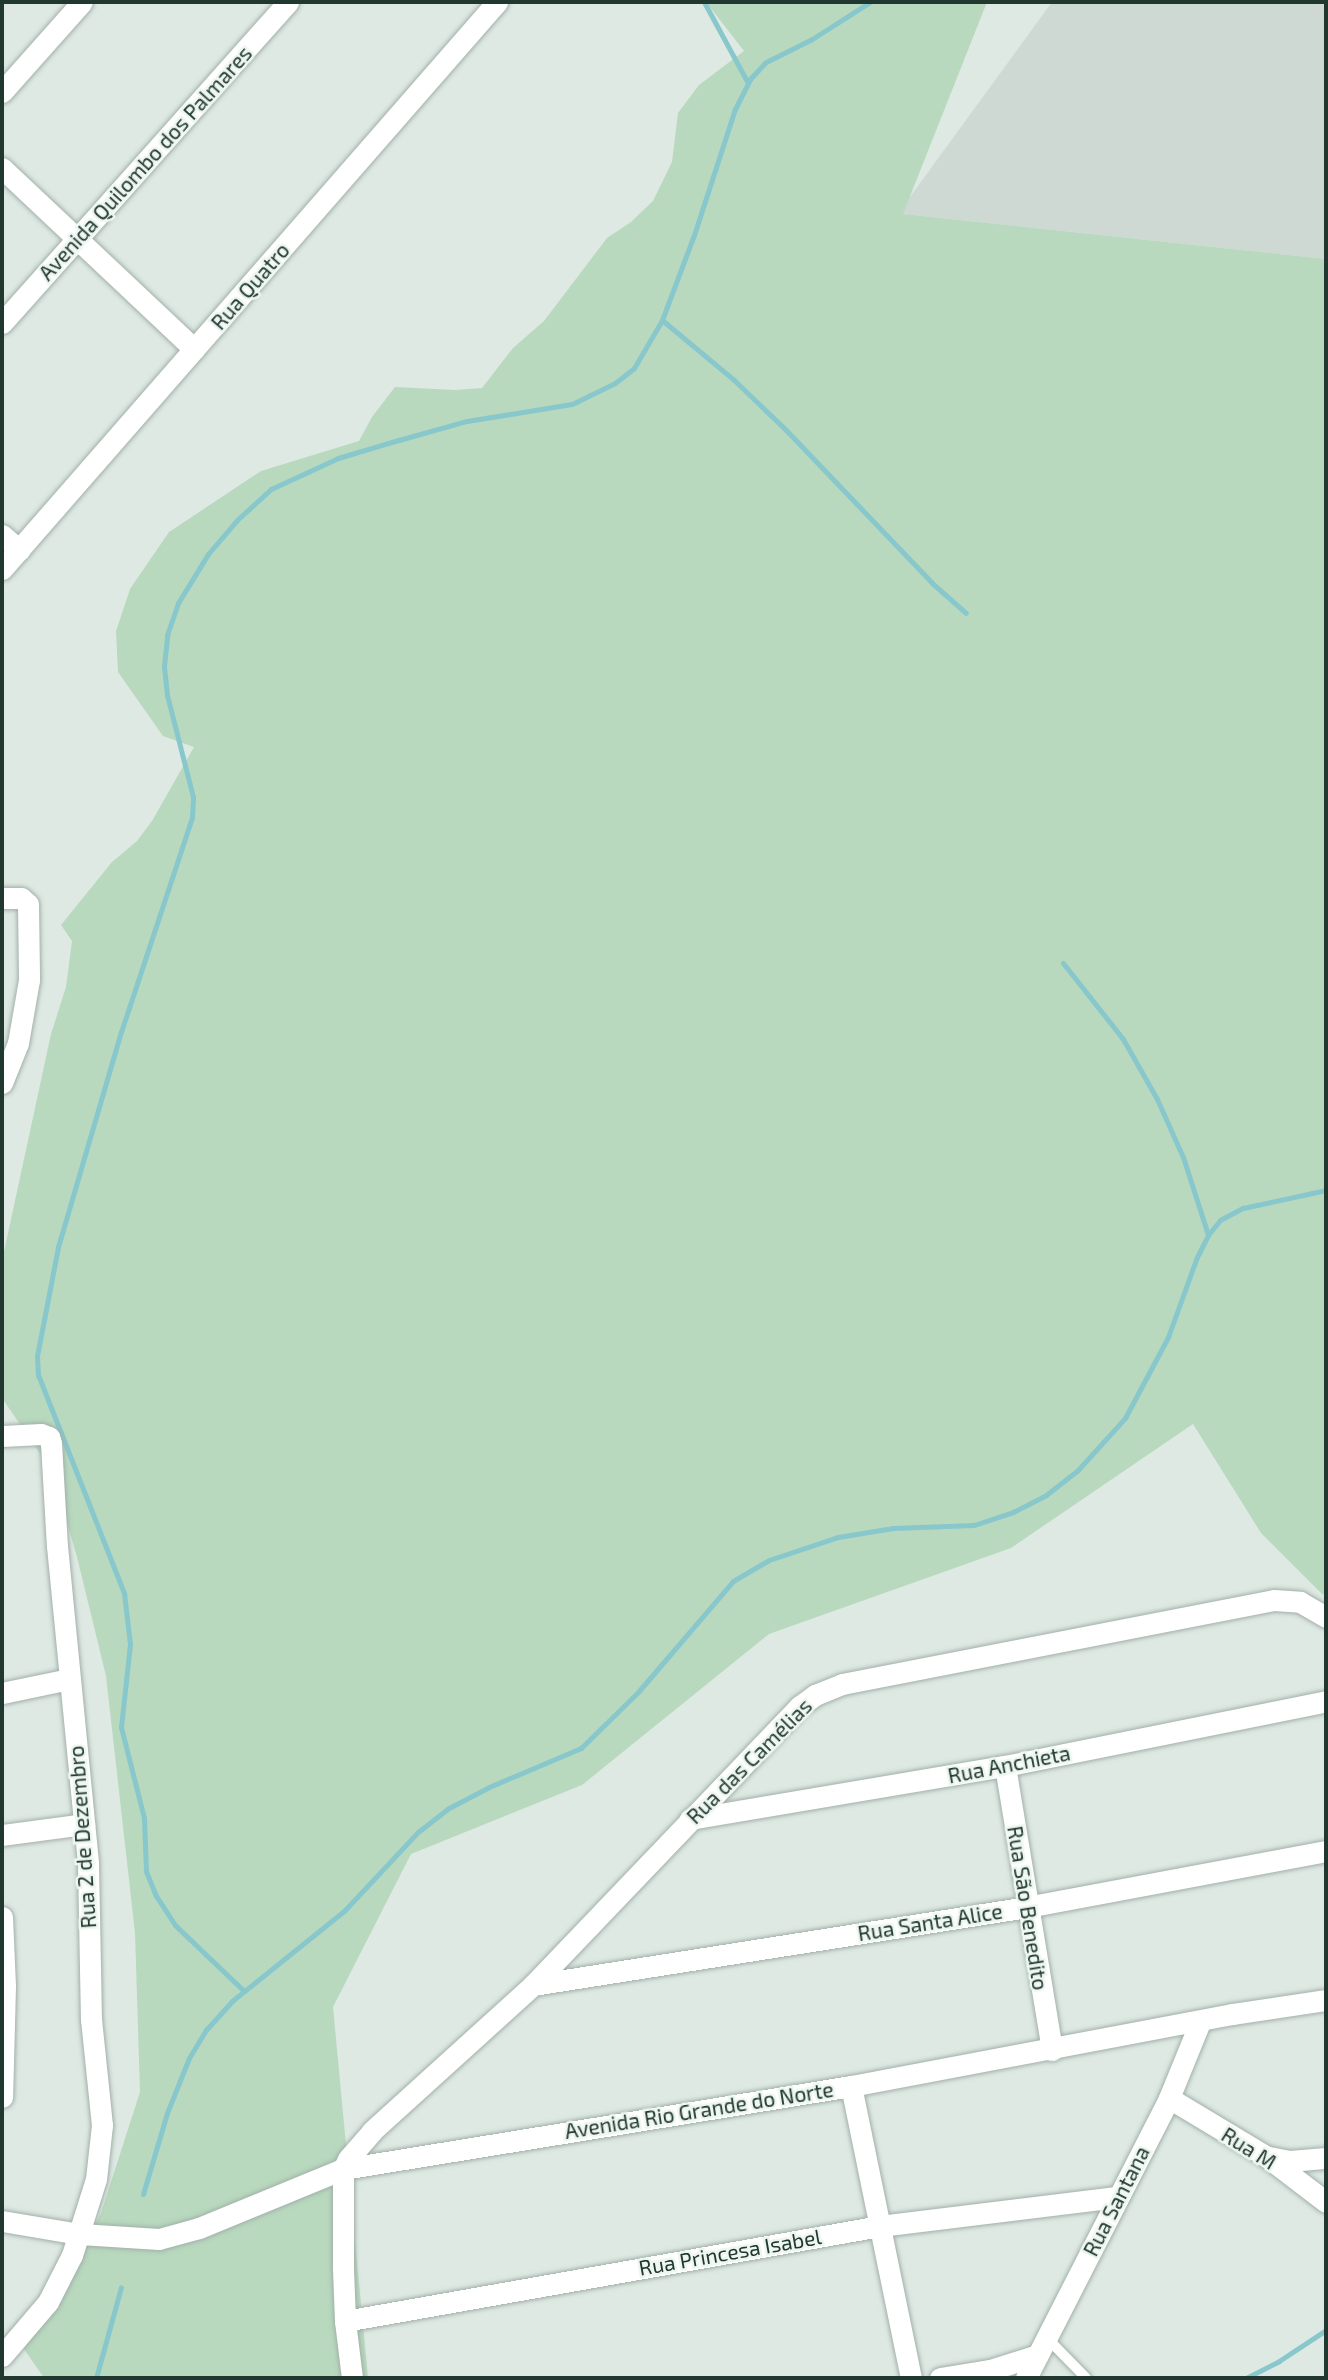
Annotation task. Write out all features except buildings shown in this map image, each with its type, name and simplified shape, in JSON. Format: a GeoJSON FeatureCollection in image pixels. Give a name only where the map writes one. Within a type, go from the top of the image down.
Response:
{"type":"FeatureCollection","features":[{"type":"Feature","properties":{"kind":"street"},"geometry":{"type":"LineString","coordinates":[[2,92],[82,2]]}},
{"type":"Feature","properties":{"kind":"street","name":"Avenida Quilombo dos Palmares"},"geometry":{"type":"LineString","coordinates":[[2,323],[288,2]]}},
{"type":"Feature","properties":{"kind":"street","name":"Rua Quatro"},"geometry":{"type":"LineString","coordinates":[[2,569],[497,2]]}},
{"type":"Feature","properties":{"kind":"street"},"geometry":{"type":"LineString","coordinates":[[2,168],[194,349]]}},
{"type":"Feature","properties":{"kind":"street"},"geometry":{"type":"LineString","coordinates":[[2,535],[19,550]]}},
{"type":"Feature","properties":{"kind":"street"},"geometry":{"type":"LineString","coordinates":[[2,898],[21,898],[28,904],[27,1001],[8,1050],[2,1083]]}},
{"type":"Feature","properties":{"kind":"street","name":"Rua 2 de Dezembro"},"geometry":{"type":"LineString","coordinates":[[2,1436],[41,1434],[49,1437],[69,1679],[85,1824],[91,2019],[102,2125],[96,2179],[80,2234],[48,2302],[2,2356]]}},
{"type":"Feature","properties":{"kind":"street","name":"Rua das Camélias"},"geometry":{"type":"LineString","coordinates":[[343,2169],[364,2139],[533,1985],[800,1706],[822,1692],[842,1684],[1274,1600],[1300,1602],[1326,1617]]}},
{"type":"Feature","properties":{"kind":"street"},"geometry":{"type":"LineString","coordinates":[[2,1693],[69,1679]]}},
{"type":"Feature","properties":{"kind":"street","name":"Rua Anchieta"},"geometry":{"type":"LineString","coordinates":[[690,1819],[1005,1766],[1326,1701]]}},
{"type":"Feature","properties":{"kind":"street","name":"Rua São Benedito"},"geometry":{"type":"LineString","coordinates":[[1005,1766],[1052,2050]]}},
{"type":"Feature","properties":{"kind":"street"},"geometry":{"type":"LineString","coordinates":[[2,1835],[85,1824]]}},
{"type":"Feature","properties":{"kind":"street","name":"Rua Santa Alice"},"geometry":{"type":"LineString","coordinates":[[533,1985],[1027,1907],[1326,1850]]}},
{"type":"Feature","properties":{"kind":"street"},"geometry":{"type":"LineString","coordinates":[[2,1917],[2,2096]]}},
{"type":"Feature","properties":{"kind":"street","name":"Avenida Rio Grande do Norte"},"geometry":{"type":"LineString","coordinates":[[2,2221],[80,2234],[159,2239],[198,2228],[343,2169],[851,2085],[1052,2050],[1232,2014],[1326,2000]]}},
{"type":"Feature","properties":{"kind":"street","name":"Rua Santana"},"geometry":{"type":"LineString","coordinates":[[1026,2378],[1116,2197],[1169,2098],[1200,2022]]}},
{"type":"Feature","properties":{"kind":"street"},"geometry":{"type":"LineString","coordinates":[[851,2085],[911,2378]]}},
{"type":"Feature","properties":{"kind":"street","name":"Rua M"},"geometry":{"type":"LineString","coordinates":[[1169,2098],[1266,2157],[1326,2202]]}},
{"type":"Feature","properties":{"kind":"street"},"geometry":{"type":"LineString","coordinates":[[1266,2157],[1290,2161],[1326,2158]]}},
{"type":"Feature","properties":{"kind":"street"},"geometry":{"type":"LineString","coordinates":[[343,2169],[345,2321],[352,2378]]}},
{"type":"Feature","properties":{"kind":"street","name":"Rua Princesa Isabel"},"geometry":{"type":"LineString","coordinates":[[345,2321],[880,2226],[1116,2197]]}},
{"type":"Feature","properties":{"kind":"street"},"geometry":{"type":"LineString","coordinates":[[940,2378],[990,2370],[1042,2346]]}},
{"type":"Feature","properties":{"kind":"lane"},"geometry":{"type":"LineString","coordinates":[[1042,2346],[1086,2378]]}},
{"type":"Feature","properties":{"kind":"shaded area"},"geometry":{"type":"Polygon","coordinates":[[[1052,2],[1326,2],[1326,259],[902,214],[907,201],[1052,2]]]}},
{"type":"Feature","properties":{"kind":"green space"},"geometry":{"type":"Polygon","coordinates":[[[706,2],[987,2],[903,214],[1326,259],[1326,1591],[1323,1595],[1261,1533],[1193,1424],[1011,1548],[769,1634],[582,1785],[411,1854],[333,2007],[368,2378],[44,2378],[24,2349],[65,2284],[101,2213],[140,2092],[135,1933],[106,1676],[77,1557],[52,1471],[2,1398],[2,1261],[51,1034],[66,987],[72,941],[61,925],[112,862],[137,841],[152,821],[194,747],[163,736],[118,672],[116,631],[130,589],[169,532],[261,471],[359,441],[372,417],[395,387],[455,390],[482,388],[513,348],[544,321],[607,238],[631,222],[653,201],[672,162],[678,113],[699,85],[744,51],[706,2]]]}},
{"type":"Feature","properties":{"kind":"waterway"},"geometry":{"type":"LineString","coordinates":[[704,2],[748,83]]}},
{"type":"Feature","properties":{"kind":"waterway"},"geometry":{"type":"LineString","coordinates":[[244,1991],[175,1925],[156,1896],[146,1871],[144,1818],[121,1727],[130,1644],[124,1593],[38,1375],[37,1356],[58,1247],[121,1032],[192,817],[193,797],[167,695],[164,666],[167,635],[178,603],[208,554],[237,520],[271,489],[338,458],[388,443],[467,421],[572,404],[615,383],[634,368],[662,320],[694,235],[735,109],[750,79],[766,62],[812,39],[870,2]]}},
{"type":"Feature","properties":{"kind":"waterway"},"geometry":{"type":"LineString","coordinates":[[662,320],[734,380],[786,430],[932,583],[966,613]]}},
{"type":"Feature","properties":{"kind":"waterway"},"geometry":{"type":"LineString","coordinates":[[1063,963],[1123,1039],[1157,1099],[1183,1157],[1208,1235]]}},
{"type":"Feature","properties":{"kind":"waterway"},"geometry":{"type":"LineString","coordinates":[[143,2194],[167,2113],[189,2058],[206,2030],[232,2001],[344,1911],[418,1832],[447,1809],[489,1787],[581,1748],[638,1692],[733,1581],[769,1560],[838,1537],[893,1528],[974,1525],[1013,1512],[1046,1495],[1077,1471],[1125,1418],[1168,1337],[1197,1257],[1208,1235],[1220,1220],[1243,1208],[1326,1190]]}},
{"type":"Feature","properties":{"kind":"waterway"},"geometry":{"type":"LineString","coordinates":[[96,2378],[121,2287]]}},
{"type":"Feature","properties":{"kind":"waterway"},"geometry":{"type":"LineString","coordinates":[[1246,2378],[1279,2361],[1326,2330]]}}]}
